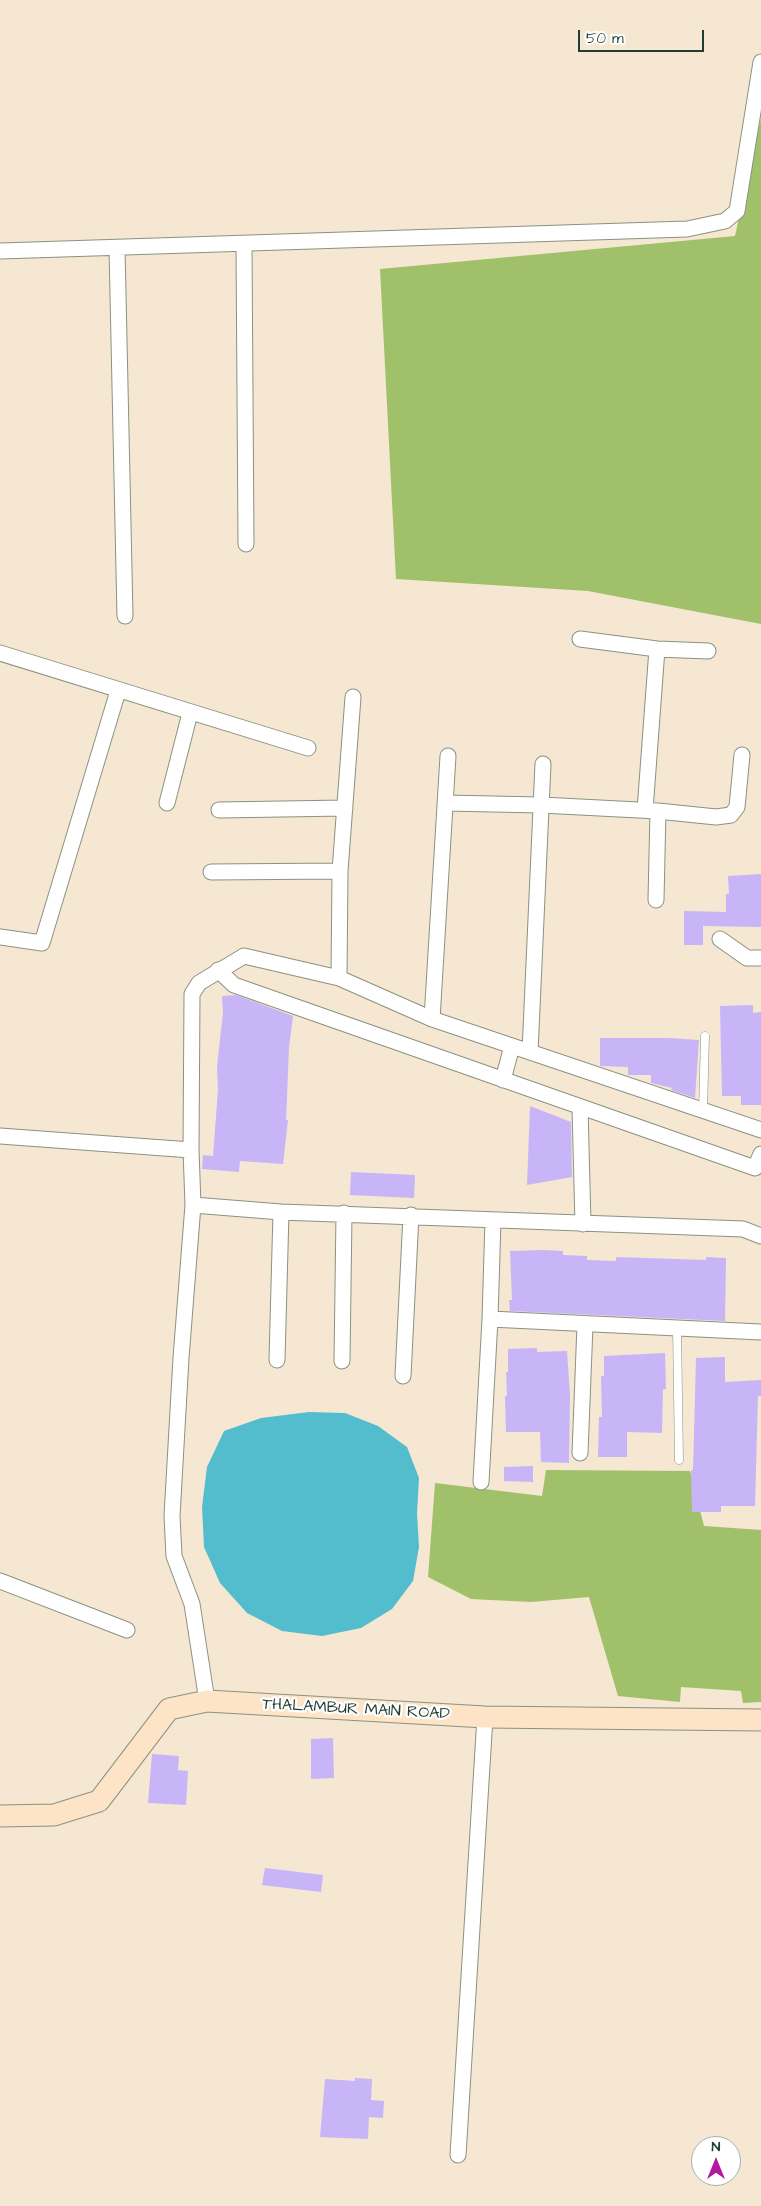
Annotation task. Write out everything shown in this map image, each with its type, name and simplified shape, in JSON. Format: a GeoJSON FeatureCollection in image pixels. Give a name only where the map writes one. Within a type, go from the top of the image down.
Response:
{"type":"FeatureCollection","features":[{"type":"Feature","properties":{"kind":"street"},"geometry":{"type":"LineString","coordinates":[[0,251],[244,245],[687,229],[725,221],[738,211],[761,62]]}},
{"type":"Feature","properties":{"kind":"street"},"geometry":{"type":"LineString","coordinates":[[244,245],[246,544]]}},
{"type":"Feature","properties":{"kind":"street"},"geometry":{"type":"LineString","coordinates":[[117,248],[125,616]]}},
{"type":"Feature","properties":{"kind":"street"},"geometry":{"type":"LineString","coordinates":[[580,639],[657,649],[708,651]]}},
{"type":"Feature","properties":{"kind":"street"},"geometry":{"type":"LineString","coordinates":[[656,900],[652,811],[657,649]]}},
{"type":"Feature","properties":{"kind":"street"},"geometry":{"type":"LineString","coordinates":[[0,653],[118,691],[308,748]]}},
{"type":"Feature","properties":{"kind":"street"},"geometry":{"type":"LineString","coordinates":[[0,937],[42,943],[118,691]]}},
{"type":"Feature","properties":{"kind":"street"},"geometry":{"type":"LineString","coordinates":[[339,978],[340,871],[353,697]]}},
{"type":"Feature","properties":{"kind":"street"},"geometry":{"type":"LineString","coordinates":[[167,803],[190,713]]}},
{"type":"Feature","properties":{"kind":"street"},"geometry":{"type":"LineString","coordinates":[[445,804],[541,805],[652,811],[716,817],[731,815],[737,807],[742,755]]}},
{"type":"Feature","properties":{"kind":"street"},"geometry":{"type":"LineString","coordinates":[[432,1020],[448,756]]}},
{"type":"Feature","properties":{"kind":"street"},"geometry":{"type":"LineString","coordinates":[[530,1052],[543,764]]}},
{"type":"Feature","properties":{"kind":"street"},"geometry":{"type":"LineString","coordinates":[[219,810],[345,808]]}},
{"type":"Feature","properties":{"kind":"street"},"geometry":{"type":"LineString","coordinates":[[211,872],[340,871]]}},
{"type":"Feature","properties":{"kind":"street"},"geometry":{"type":"LineString","coordinates":[[720,939],[747,958],[761,958]]}},
{"type":"Feature","properties":{"kind":"street"},"geometry":{"type":"LineString","coordinates":[[207,1701],[192,1604],[174,1556],[172,1516],[180,1358],[193,1204],[191,1150],[192,994],[199,983],[244,956],[339,978],[432,1020],[761,1130]]}},
{"type":"Feature","properties":{"kind":"street"},"geometry":{"type":"LineString","coordinates":[[218,970],[234,986],[755,1168],[761,1154]]}},
{"type":"Feature","properties":{"kind":"street"},"geometry":{"type":"LineString","coordinates":[[502,1080],[512,1046]]}},
{"type":"Feature","properties":{"kind":"street"},"geometry":{"type":"LineString","coordinates":[[580,1107],[583,1224]]}},
{"type":"Feature","properties":{"kind":"street"},"geometry":{"type":"LineString","coordinates":[[0,1136],[191,1150]]}},
{"type":"Feature","properties":{"kind":"street"},"geometry":{"type":"LineString","coordinates":[[193,1204],[281,1212],[411,1215],[583,1224],[743,1229],[761,1236]]}},
{"type":"Feature","properties":{"kind":"street"},"geometry":{"type":"LineString","coordinates":[[277,1360],[281,1212]]}},
{"type":"Feature","properties":{"kind":"street"},"geometry":{"type":"LineString","coordinates":[[342,1361],[344,1214]]}},
{"type":"Feature","properties":{"kind":"street"},"geometry":{"type":"LineString","coordinates":[[403,1376],[411,1215]]}},
{"type":"Feature","properties":{"kind":"street"},"geometry":{"type":"LineString","coordinates":[[482,1482],[493,1220]]}},
{"type":"Feature","properties":{"kind":"street"},"geometry":{"type":"LineString","coordinates":[[490,1319],[761,1332]]}},
{"type":"Feature","properties":{"kind":"street"},"geometry":{"type":"LineString","coordinates":[[580,1453],[585,1324]]}},
{"type":"Feature","properties":{"kind":"street"},"geometry":{"type":"LineString","coordinates":[[0,1581],[127,1630]]}},
{"type":"Feature","properties":{"kind":"street","name":"THALAMBUR MAIN ROAD"},"geometry":{"type":"LineString","coordinates":[[0,1816],[54,1815],[99,1801],[169,1709],[207,1701],[485,1717],[761,1720]]}},
{"type":"Feature","properties":{"kind":"street"},"geometry":{"type":"LineString","coordinates":[[458,2155],[485,1717]]}},
{"type":"Feature","properties":{"kind":"lane"},"geometry":{"type":"LineString","coordinates":[[703,1111],[705,1036]]}},
{"type":"Feature","properties":{"kind":"lane"},"geometry":{"type":"LineString","coordinates":[[677,1328],[679,1460]]}},
{"type":"Feature","properties":{"kind":"green space"},"geometry":{"type":"Polygon","coordinates":[[[761,118],[761,624],[588,591],[396,579],[380,269],[735,236],[761,118]]]}},
{"type":"Feature","properties":{"kind":"green space"},"geometry":{"type":"Polygon","coordinates":[[[546,1470],[690,1471],[704,1526],[761,1530],[761,1702],[743,1703],[741,1691],[681,1687],[680,1702],[618,1696],[589,1597],[531,1602],[471,1599],[428,1577],[435,1483],[542,1496],[546,1470]]]}},
{"type":"Feature","properties":{"kind":"water"},"geometry":{"type":"Polygon","coordinates":[[[309,1412],[345,1413],[378,1426],[407,1447],[419,1478],[417,1513],[419,1547],[413,1581],[392,1609],[361,1628],[322,1636],[282,1631],[247,1613],[220,1583],[204,1547],[202,1507],[207,1467],[224,1431],[261,1418],[309,1412]]]}},
{"type":"Feature","properties":{"kind":"building"},"geometry":{"type":"Polygon","coordinates":[[[761,874],[761,927],[703,926],[703,945],[684,945],[684,911],[726,912],[726,894],[729,894],[728,876],[761,874]]]}},
{"type":"Feature","properties":{"kind":"building"},"geometry":{"type":"Polygon","coordinates":[[[236,995],[293,1016],[289,1047],[286,1120],[288,1120],[283,1164],[240,1161],[239,1172],[202,1169],[203,1155],[213,1156],[218,1090],[217,1067],[223,1012],[222,996],[236,995]]]}},
{"type":"Feature","properties":{"kind":"building"},"geometry":{"type":"Polygon","coordinates":[[[753,1005],[753,1013],[761,1012],[761,1105],[741,1105],[741,1096],[722,1096],[720,1006],[753,1005]]]}},
{"type":"Feature","properties":{"kind":"building"},"geometry":{"type":"Polygon","coordinates":[[[600,1038],[699,1040],[695,1098],[671,1090],[672,1088],[651,1083],[651,1075],[628,1075],[628,1067],[600,1066],[600,1038]]]}},
{"type":"Feature","properties":{"kind":"building"},"geometry":{"type":"Polygon","coordinates":[[[530,1106],[571,1122],[572,1177],[527,1185],[530,1106]]]}},
{"type":"Feature","properties":{"kind":"building"},"geometry":{"type":"Polygon","coordinates":[[[351,1172],[415,1175],[414,1198],[350,1195],[351,1172]]]}},
{"type":"Feature","properties":{"kind":"building"},"geometry":{"type":"Polygon","coordinates":[[[510,1251],[563,1251],[563,1255],[587,1256],[587,1260],[616,1261],[616,1257],[706,1260],[706,1257],[726,1258],[725,1321],[510,1311],[509,1300],[512,1300],[510,1251]]]}},
{"type":"Feature","properties":{"kind":"building"},"geometry":{"type":"Polygon","coordinates":[[[537,1348],[537,1352],[567,1351],[570,1395],[569,1463],[541,1462],[540,1432],[506,1432],[505,1396],[507,1396],[506,1372],[508,1372],[508,1349],[537,1348]]]}},
{"type":"Feature","properties":{"kind":"building"},"geometry":{"type":"Polygon","coordinates":[[[665,1353],[666,1389],[663,1389],[662,1433],[627,1432],[627,1457],[598,1457],[599,1417],[602,1417],[601,1376],[604,1376],[604,1356],[665,1353]]]}},
{"type":"Feature","properties":{"kind":"building"},"geometry":{"type":"Polygon","coordinates":[[[725,1357],[725,1382],[761,1380],[761,1396],[758,1396],[755,1506],[721,1506],[721,1512],[692,1512],[691,1470],[693,1470],[696,1358],[725,1357]]]}},
{"type":"Feature","properties":{"kind":"building"},"geometry":{"type":"Polygon","coordinates":[[[533,1466],[533,1482],[504,1481],[504,1467],[533,1466]]]}},
{"type":"Feature","properties":{"kind":"building"},"geometry":{"type":"Polygon","coordinates":[[[333,1738],[334,1778],[311,1779],[311,1739],[333,1738]]]}},
{"type":"Feature","properties":{"kind":"building"},"geometry":{"type":"Polygon","coordinates":[[[152,1754],[179,1756],[178,1770],[188,1771],[186,1805],[148,1803],[152,1754]]]}},
{"type":"Feature","properties":{"kind":"building"},"geometry":{"type":"Polygon","coordinates":[[[265,1868],[323,1875],[321,1892],[262,1885],[265,1868]]]}},
{"type":"Feature","properties":{"kind":"building"},"geometry":{"type":"Polygon","coordinates":[[[355,2078],[372,2079],[371,2100],[384,2101],[383,2118],[369,2117],[368,2139],[320,2137],[325,2079],[355,2081],[355,2078]]]}}]}
